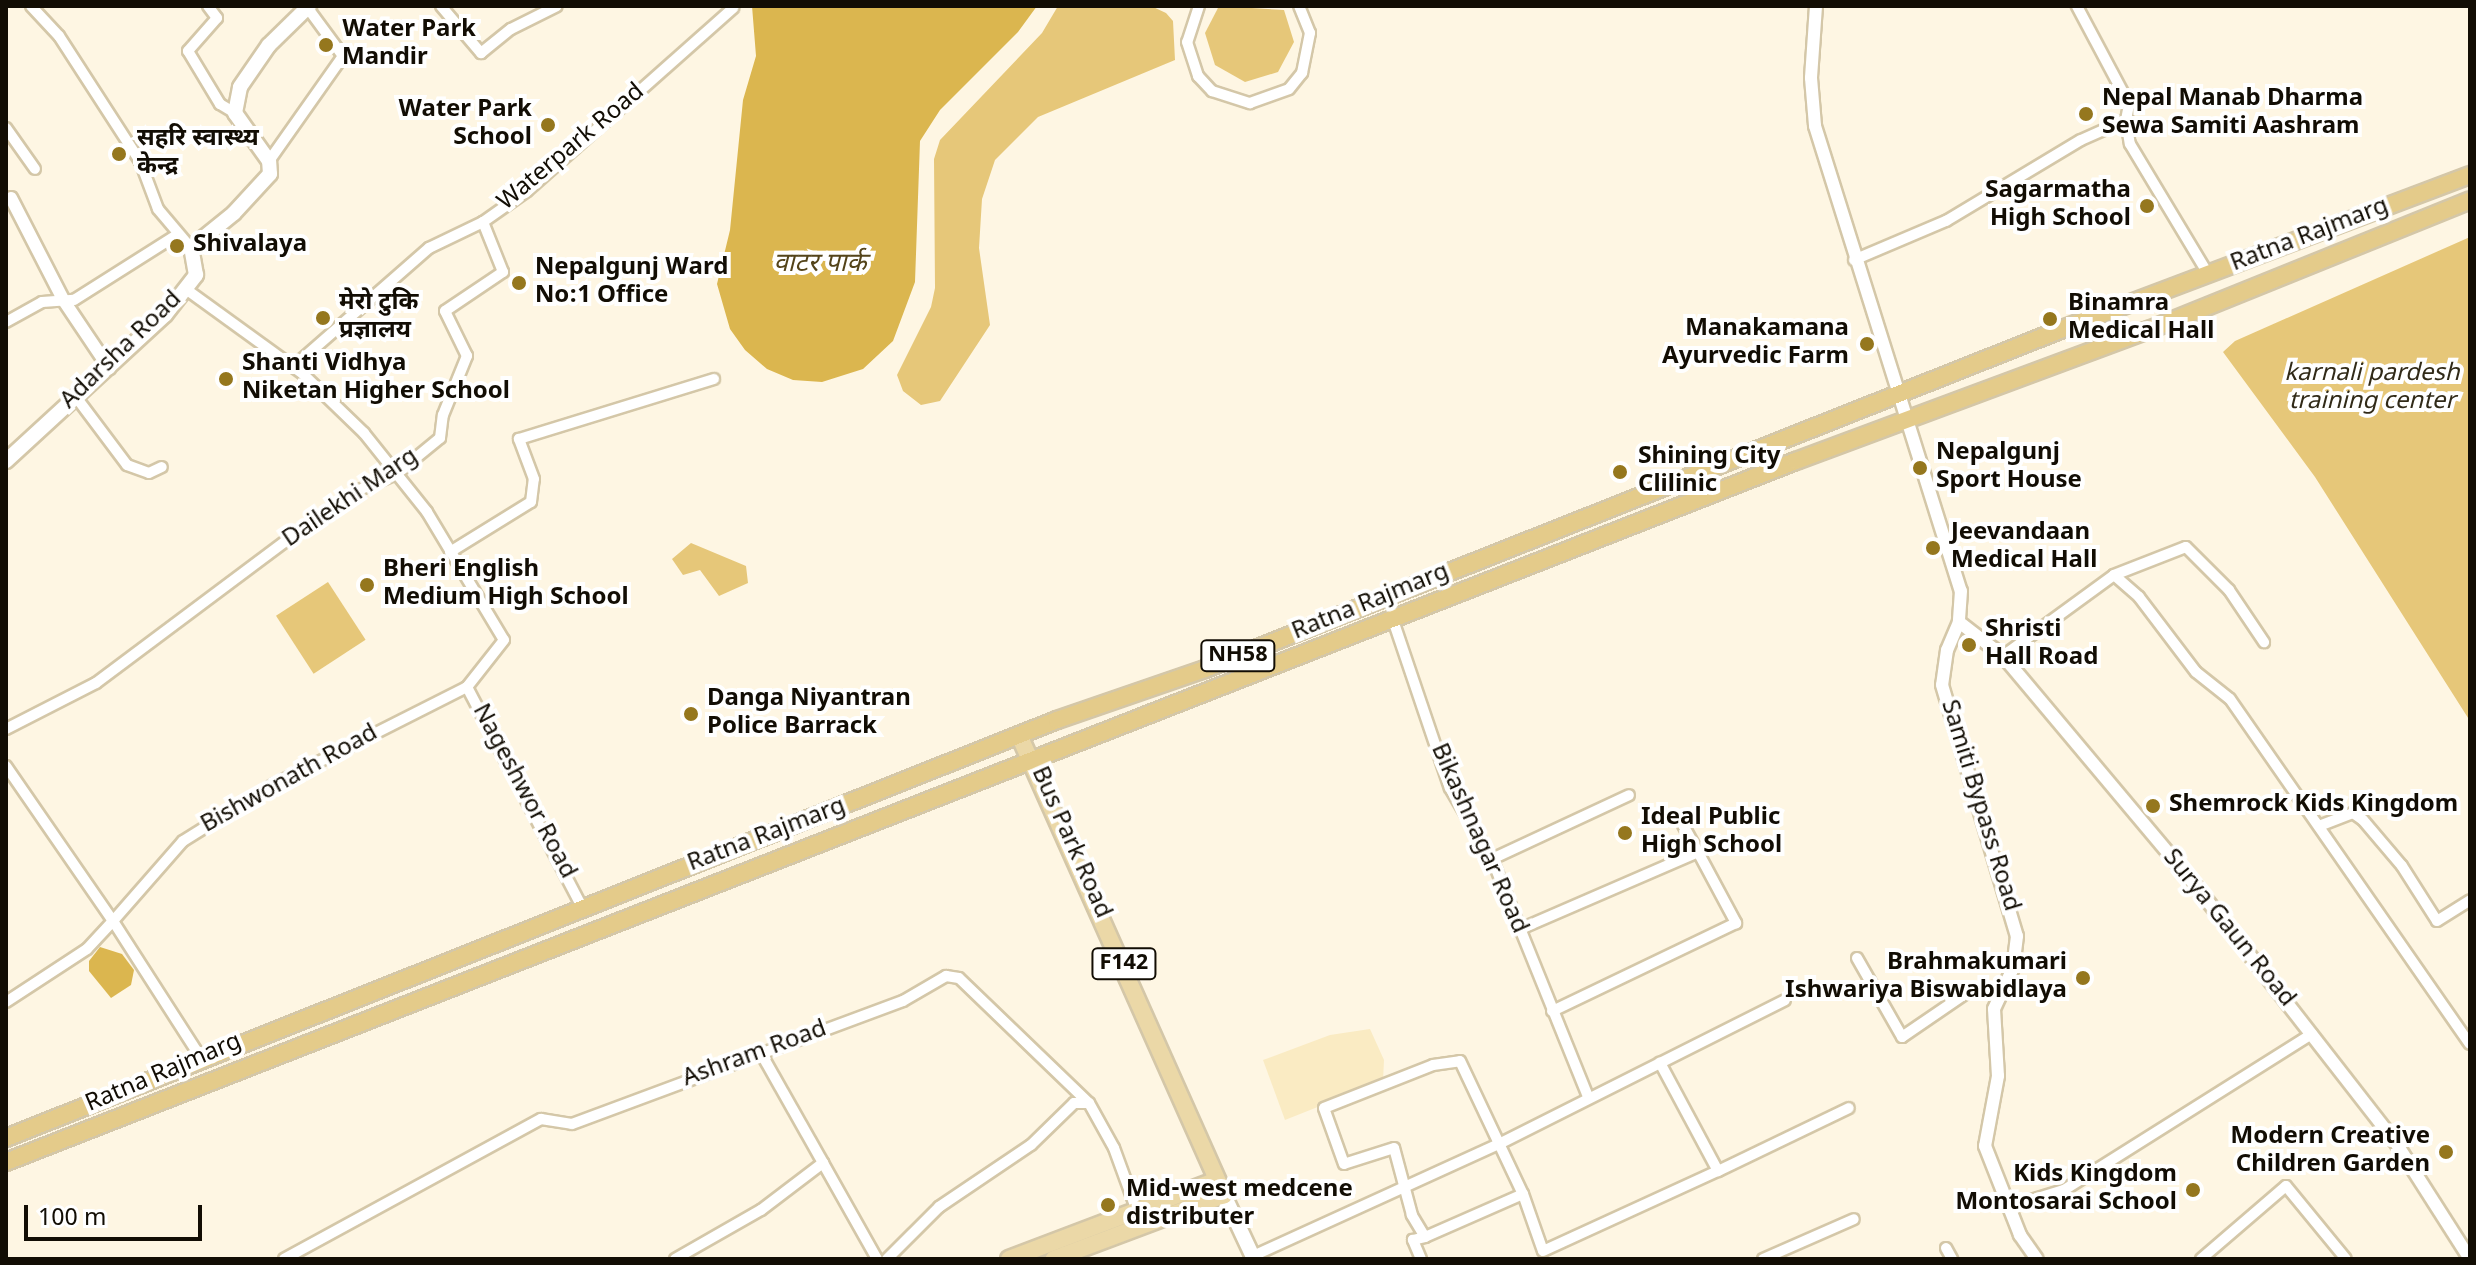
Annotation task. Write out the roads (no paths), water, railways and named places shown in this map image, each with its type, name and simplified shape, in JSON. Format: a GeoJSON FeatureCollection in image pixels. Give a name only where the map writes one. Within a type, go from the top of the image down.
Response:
{"type":"FeatureCollection","features":[{"type":"Feature","properties":{"kind":"highway","name":"Ratna Rajmarg"},"geometry":{"type":"LineString","coordinates":[[6,1138],[1019,735],[1464,566],[1901,393],[2470,175]]}},
{"type":"Feature","properties":{"kind":"highway","name":"Ratna Rajmarg"},"geometry":{"type":"LineString","coordinates":[[6,1162],[1394,623],[1475,588],[1909,418],[2136,335],[2470,200]]}},
{"type":"Feature","properties":{"kind":"highway"},"geometry":{"type":"LineString","coordinates":[[1464,566],[1475,588]]}},
{"type":"Feature","properties":{"kind":"main road"},"geometry":{"type":"LineString","coordinates":[[191,248],[260,188],[270,174],[269,161],[235,113],[240,87],[257,61],[308,7]]}},
{"type":"Feature","properties":{"kind":"main road","name":"Adarsha Road"},"geometry":{"type":"LineString","coordinates":[[6,461],[109,368],[187,290],[196,275],[191,248]]}},
{"type":"Feature","properties":{"kind":"main road","name":"Bus Park Road"},"geometry":{"type":"LineString","coordinates":[[1019,735],[1034,762],[1254,1258]]}},
{"type":"Feature","properties":{"kind":"main road"},"geometry":{"type":"LineString","coordinates":[[1009,1259],[1137,1211],[1221,1188]]}},
{"type":"Feature","properties":{"kind":"main road"},"geometry":{"type":"LineString","coordinates":[[1054,1259],[1221,1188]]}},
{"type":"Feature","properties":{"kind":"street"},"geometry":{"type":"LineString","coordinates":[[31,6],[59,36],[140,161],[147,191],[177,235],[191,248]]}},
{"type":"Feature","properties":{"kind":"street"},"geometry":{"type":"LineString","coordinates":[[208,6],[217,18],[188,51],[220,104],[235,113]]}},
{"type":"Feature","properties":{"kind":"street"},"geometry":{"type":"LineString","coordinates":[[441,6],[481,53],[511,29],[557,6]]}},
{"type":"Feature","properties":{"kind":"street"},"geometry":{"type":"LineString","coordinates":[[1199,6],[1187,42],[1198,76],[1212,91],[1250,103],[1289,89],[1302,73],[1310,33],[1299,6]]}},
{"type":"Feature","properties":{"kind":"street","name":"Samiti Bypass Road"},"geometry":{"type":"LineString","coordinates":[[1816,6],[1812,106],[1854,260],[1901,393],[1961,591],[1959,622],[1947,650],[1942,685],[2017,936],[2013,968],[1999,991],[1994,1009],[1998,1076],[1985,1146],[2008,1207],[2037,1259]]}},
{"type":"Feature","properties":{"kind":"street"},"geometry":{"type":"LineString","coordinates":[[2077,6],[2129,104],[2126,120],[2130,144],[2208,274]]}},
{"type":"Feature","properties":{"kind":"street"},"geometry":{"type":"LineString","coordinates":[[269,161],[343,56],[308,7]]}},
{"type":"Feature","properties":{"kind":"street","name":"Waterpark Road"},"geometry":{"type":"LineString","coordinates":[[293,367],[429,248],[483,222],[527,191],[733,8]]}},
{"type":"Feature","properties":{"kind":"street"},"geometry":{"type":"LineString","coordinates":[[1854,260],[1946,221],[2081,140],[2126,120]]}},
{"type":"Feature","properties":{"kind":"street"},"geometry":{"type":"LineString","coordinates":[[6,128],[35,169]]}},
{"type":"Feature","properties":{"kind":"street"},"geometry":{"type":"LineString","coordinates":[[11,198],[64,301],[109,368]]}},
{"type":"Feature","properties":{"kind":"street","name":"Dailekhi Marg"},"geometry":{"type":"LineString","coordinates":[[6,729],[96,683],[359,490],[396,474],[440,438],[443,415],[467,356],[445,311],[503,272],[483,222]]}},
{"type":"Feature","properties":{"kind":"street"},"geometry":{"type":"LineString","coordinates":[[6,322],[29,307],[74,300],[177,235]]}},
{"type":"Feature","properties":{"kind":"street","name":"Nageshwor Road"},"geometry":{"type":"LineString","coordinates":[[187,290],[293,367],[364,433],[427,512],[504,640],[467,687],[582,907]]}},
{"type":"Feature","properties":{"kind":"street"},"geometry":{"type":"LineString","coordinates":[[450,552],[531,502],[534,479],[519,439],[714,379]]}},
{"type":"Feature","properties":{"kind":"street"},"geometry":{"type":"LineString","coordinates":[[76,397],[127,465],[149,473],[162,467]]}},
{"type":"Feature","properties":{"kind":"street"},"geometry":{"type":"LineString","coordinates":[[2003,656],[2114,575],[2186,547],[2229,590],[2264,642]]}},
{"type":"Feature","properties":{"kind":"street"},"geometry":{"type":"LineString","coordinates":[[2114,575],[2139,597],[2196,672],[2230,699],[2470,1044]]}},
{"type":"Feature","properties":{"kind":"street","name":"Surya Gaun Road"},"geometry":{"type":"LineString","coordinates":[[1959,622],[2003,656],[2192,881],[2398,1146],[2470,1259]]}},
{"type":"Feature","properties":{"kind":"street","name":"Bikashnagar Road"},"geometry":{"type":"LineString","coordinates":[[1394,623],[1450,788],[1492,859],[1518,930],[1588,1097]]}},
{"type":"Feature","properties":{"kind":"street","name":"Bishwonath Road"},"geometry":{"type":"LineString","coordinates":[[6,1002],[87,949],[183,841],[273,785],[467,687]]}},
{"type":"Feature","properties":{"kind":"street"},"geometry":{"type":"LineString","coordinates":[[6,766],[113,921],[201,1058]]}},
{"type":"Feature","properties":{"kind":"street"},"geometry":{"type":"LineString","coordinates":[[1492,859],[1629,795]]}},
{"type":"Feature","properties":{"kind":"street"},"geometry":{"type":"LineString","coordinates":[[2319,826],[2353,813],[2363,820],[2402,866],[2437,921],[2470,900]]}},
{"type":"Feature","properties":{"kind":"street"},"geometry":{"type":"LineString","coordinates":[[1552,1011],[1736,923],[1683,825]]}},
{"type":"Feature","properties":{"kind":"street"},"geometry":{"type":"LineString","coordinates":[[1518,930],[1698,852]]}},
{"type":"Feature","properties":{"kind":"street"},"geometry":{"type":"LineString","coordinates":[[1857,958],[1902,1037],[1965,994],[1999,991]]}},
{"type":"Feature","properties":{"kind":"street","name":"Ashram Road"},"geometry":{"type":"LineString","coordinates":[[284,1259],[541,1119],[572,1124],[903,1001],[946,976],[959,978],[1089,1103],[1114,1148],[1137,1211]]}},
{"type":"Feature","properties":{"kind":"street"},"geometry":{"type":"LineString","coordinates":[[1254,1258],[1499,1144],[1785,1000]]}},
{"type":"Feature","properties":{"kind":"street"},"geometry":{"type":"LineString","coordinates":[[2008,1207],[2064,1190],[2312,1034]]}},
{"type":"Feature","properties":{"kind":"street"},"geometry":{"type":"LineString","coordinates":[[762,1055],[877,1259]]}},
{"type":"Feature","properties":{"kind":"street"},"geometry":{"type":"LineString","coordinates":[[1425,1237],[1412,1215],[1407,1186],[1394,1148],[1344,1164],[1324,1108],[1433,1065],[1460,1061],[1523,1194],[1545,1255],[1849,1108]]}},
{"type":"Feature","properties":{"kind":"street"},"geometry":{"type":"LineString","coordinates":[[1660,1063],[1718,1171]]}},
{"type":"Feature","properties":{"kind":"street"},"geometry":{"type":"LineString","coordinates":[[887,1259],[923,1219],[1031,1145],[1074,1103],[1089,1103]]}},
{"type":"Feature","properties":{"kind":"street"},"geometry":{"type":"LineString","coordinates":[[675,1259],[761,1210],[823,1163]]}},
{"type":"Feature","properties":{"kind":"street"},"geometry":{"type":"LineString","coordinates":[[2201,1259],[2286,1186],[2346,1259]]}},
{"type":"Feature","properties":{"kind":"street"},"geometry":{"type":"LineString","coordinates":[[1421,1259],[1413,1240],[1523,1194]]}},
{"type":"Feature","properties":{"kind":"street"},"geometry":{"type":"LineString","coordinates":[[1763,1259],[1854,1219]]}},
{"type":"Feature","properties":{"kind":"street"},"geometry":{"type":"LineString","coordinates":[[1946,1248],[1952,1259]]}},
{"type":"Feature","properties":{"kind":"water","name":"वाटर पार्क"},"geometry":{"type":"Polygon","coordinates":[[[752,6],[1037,6],[1018,32],[940,110],[920,141],[915,282],[893,341],[863,369],[822,382],[793,380],[767,369],[745,350],[730,329],[717,284],[730,230],[743,100],[756,56],[752,6]]]}},
{"type":"Feature","properties":{"kind":"water"},"geometry":{"type":"Polygon","coordinates":[[[100,947],[122,954],[134,970],[131,985],[111,998],[89,971],[89,961],[100,947]]]}},
{"type":"Feature","properties":{"kind":"place","name":"Water Park Mandir"},"geometry":{"type":"Point","coordinates":[326,45]}},
{"type":"Feature","properties":{"kind":"place","name":"Nepal Manab Dharma Sewa Samiti Aashram"},"geometry":{"type":"Point","coordinates":[2086,114]}},
{"type":"Feature","properties":{"kind":"place","name":"Water Park School"},"geometry":{"type":"Point","coordinates":[548,125]}},
{"type":"Feature","properties":{"kind":"place","name":"सहरि स्वास्थ्य केन्द्र"},"geometry":{"type":"Point","coordinates":[119,154]}},
{"type":"Feature","properties":{"kind":"place","name":"Sagarmatha High School"},"geometry":{"type":"Point","coordinates":[2147,206]}},
{"type":"Feature","properties":{"kind":"place","name":"Shivalaya"},"geometry":{"type":"Point","coordinates":[177,246]}},
{"type":"Feature","properties":{"kind":"place","name":"Nepalgunj Ward No:1 Office"},"geometry":{"type":"Point","coordinates":[519,283]}},
{"type":"Feature","properties":{"kind":"place","name":"मेराे टुकि प्रज्ञालय"},"geometry":{"type":"Point","coordinates":[323,318]}},
{"type":"Feature","properties":{"kind":"place","name":"Binamra Medical Hall"},"geometry":{"type":"Point","coordinates":[2050,319]}},
{"type":"Feature","properties":{"kind":"place","name":"Manakamana Ayurvedic Farm"},"geometry":{"type":"Point","coordinates":[1867,344]}},
{"type":"Feature","properties":{"kind":"place","name":"Shanti Vidhya Niketan Higher School"},"geometry":{"type":"Point","coordinates":[226,379]}},
{"type":"Feature","properties":{"kind":"place","name":"Nepalgunj Sport House"},"geometry":{"type":"Point","coordinates":[1920,468]}},
{"type":"Feature","properties":{"kind":"place","name":"Shining City Clilinic"},"geometry":{"type":"Point","coordinates":[1620,472]}},
{"type":"Feature","properties":{"kind":"place","name":"Jeevandaan Medical Hall"},"geometry":{"type":"Point","coordinates":[1933,548]}},
{"type":"Feature","properties":{"kind":"place","name":"Bheri English Medium High School"},"geometry":{"type":"Point","coordinates":[367,585]}},
{"type":"Feature","properties":{"kind":"place","name":"Shristi Hall Road"},"geometry":{"type":"Point","coordinates":[1969,645]}},
{"type":"Feature","properties":{"kind":"place","name":"Danga Niyantran Police Barrack"},"geometry":{"type":"Point","coordinates":[691,714]}},
{"type":"Feature","properties":{"kind":"place","name":"Shemrock Kids Kingdom"},"geometry":{"type":"Point","coordinates":[2153,806]}},
{"type":"Feature","properties":{"kind":"place","name":"Ideal Public High School"},"geometry":{"type":"Point","coordinates":[1625,833]}},
{"type":"Feature","properties":{"kind":"place","name":"Brahmakumari Ishwariya Biswabidlaya"},"geometry":{"type":"Point","coordinates":[2083,978]}},
{"type":"Feature","properties":{"kind":"place","name":"Modern Creative Children Garden"},"geometry":{"type":"Point","coordinates":[2446,1152]}},
{"type":"Feature","properties":{"kind":"place","name":"Kids Kingdom Montosarai School"},"geometry":{"type":"Point","coordinates":[2193,1190]}},
{"type":"Feature","properties":{"kind":"place","name":"Mid-west medcene distributer"},"geometry":{"type":"Point","coordinates":[1108,1205]}},
{"type":"Feature","properties":{"kind":"park label","name":"karnali pardesh training center"},"geometry":{"type":"Point","coordinates":[2372,389]}}]}
